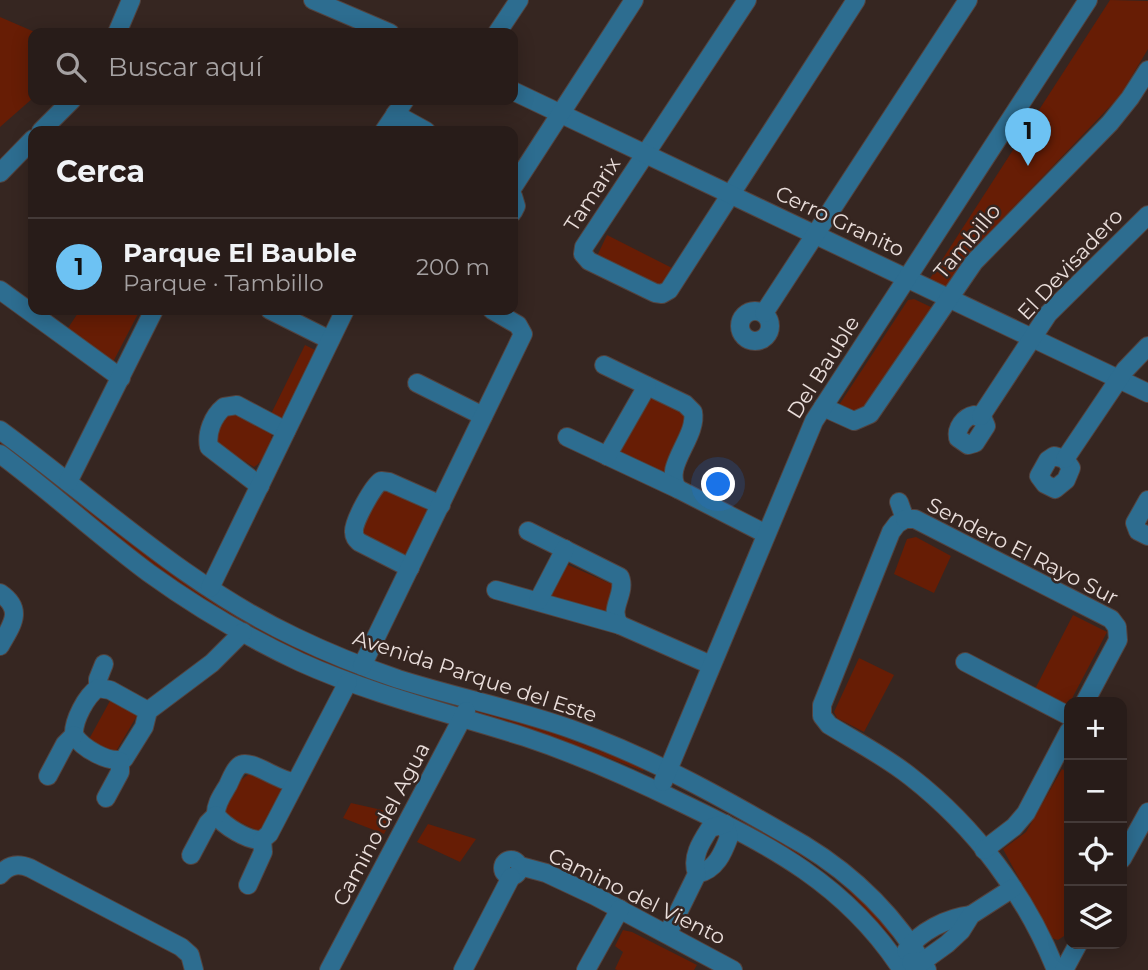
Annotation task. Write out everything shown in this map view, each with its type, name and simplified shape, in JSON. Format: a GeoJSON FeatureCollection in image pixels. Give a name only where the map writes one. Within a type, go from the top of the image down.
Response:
{"type":"FeatureCollection","features":[{"type":"Feature","properties":{"kind":"street"},"geometry":{"type":"LineString","coordinates":[[119,28],[131,0]]}},
{"type":"Feature","properties":{"kind":"street"},"geometry":{"type":"LineString","coordinates":[[313,0],[378,28]]}},
{"type":"Feature","properties":{"kind":"street"},"geometry":{"type":"LineString","coordinates":[[500,28],[519,0]]}},
{"type":"Feature","properties":{"kind":"street"},"geometry":{"type":"LineString","coordinates":[[518,179],[634,0]]}},
{"type":"Feature","properties":{"kind":"street"},"geometry":{"type":"LineString","coordinates":[[646,155],[747,0]]}},
{"type":"Feature","properties":{"kind":"street"},"geometry":{"type":"LineString","coordinates":[[730,194],[856,0]]}},
{"type":"Feature","properties":{"kind":"street"},"geometry":{"type":"LineString","coordinates":[[764,313],[968,0]]}},
{"type":"Feature","properties":{"kind":"street","name":"Del Bauble"},"geometry":{"type":"LineString","coordinates":[[660,792],[802,447],[823,407],[1088,0]]}},
{"type":"Feature","properties":{"kind":"street","name":"Tambillo"},"geometry":{"type":"LineString","coordinates":[[823,407],[854,421],[870,414],[982,252],[1110,123],[1148,70]]}},
{"type":"Feature","properties":{"kind":"street","name":"Cerro Granito"},"geometry":{"type":"LineString","coordinates":[[518,93],[1148,393]]}},
{"type":"Feature","properties":{"kind":"street"},"geometry":{"type":"LineString","coordinates":[[46,126],[67,105]]}},
{"type":"Feature","properties":{"kind":"street"},"geometry":{"type":"LineString","coordinates":[[387,126],[400,107],[421,126]]}},
{"type":"Feature","properties":{"kind":"street"},"geometry":{"type":"LineString","coordinates":[[0,173],[28,144]]}},
{"type":"Feature","properties":{"kind":"street","name":"Tamarix"},"geometry":{"type":"LineString","coordinates":[[646,155],[583,250],[586,259],[655,293],[666,292],[730,194]]}},
{"type":"Feature","properties":{"kind":"street","name":"El Devisadero"},"geometry":{"type":"LineString","coordinates":[[981,416],[1031,338],[1055,307],[1148,215]]}},
{"type":"Feature","properties":{"kind":"street"},"geometry":{"type":"LineString","coordinates":[[0,290],[28,310]]}},
{"type":"Feature","properties":{"kind":"street"},"geometry":{"type":"LineString","coordinates":[[34,315],[121,378]]}},
{"type":"Feature","properties":{"kind":"street"},"geometry":{"type":"LineString","coordinates":[[68,482],[152,315]]}},
{"type":"Feature","properties":{"kind":"street"},"geometry":{"type":"LineString","coordinates":[[280,315],[330,340]]}},
{"type":"Feature","properties":{"kind":"street"},"geometry":{"type":"LineString","coordinates":[[210,588],[342,315]]}},
{"type":"Feature","properties":{"kind":"street"},"geometry":{"type":"LineString","coordinates":[[362,666],[523,334],[518,325],[501,315]]}},
{"type":"Feature","properties":{"kind":"street"},"geometry":{"type":"LineString","coordinates":[[1065,459],[1118,379],[1148,346]]}},
{"type":"Feature","properties":{"kind":"street"},"geometry":{"type":"LineString","coordinates":[[604,365],[685,404],[693,412],[694,424],[673,475],[678,489]]}},
{"type":"Feature","properties":{"kind":"street"},"geometry":{"type":"LineString","coordinates":[[417,383],[484,416]]}},
{"type":"Feature","properties":{"kind":"street"},"geometry":{"type":"LineString","coordinates":[[607,456],[647,386]]}},
{"type":"Feature","properties":{"kind":"street"},"geometry":{"type":"LineString","coordinates":[[260,486],[209,447],[207,437],[214,419],[224,407],[237,405],[286,431]]}},
{"type":"Feature","properties":{"kind":"street","name":"Avenida Parque del Este"},"geometry":{"type":"LineString","coordinates":[[0,430],[150,547],[210,588],[292,635],[362,666],[408,682],[575,730],[668,771],[804,845],[868,893],[911,944],[925,966]]}},
{"type":"Feature","properties":{"kind":"street"},"geometry":{"type":"LineString","coordinates":[[567,438],[678,489],[766,534]]}},
{"type":"Feature","properties":{"kind":"street","name":"Avenida Parque del Este"},"geometry":{"type":"LineString","coordinates":[[0,454],[151,574],[243,632],[298,661],[410,704],[561,749],[660,792],[785,857],[828,886],[865,922],[900,967]]}},
{"type":"Feature","properties":{"kind":"street"},"geometry":{"type":"LineString","coordinates":[[410,568],[359,542],[355,537],[354,529],[373,488],[381,481],[389,482],[440,505]]}},
{"type":"Feature","properties":{"kind":"street"},"geometry":{"type":"LineString","coordinates":[[1142,532],[1136,519],[1148,500]]}},
{"type":"Feature","properties":{"kind":"street"},"geometry":{"type":"LineString","coordinates":[[899,502],[905,519],[891,532],[822,705],[822,716],[829,725],[911,777],[944,807],[984,850],[1013,888],[1056,970]]}},
{"type":"Feature","properties":{"kind":"street","name":"Sendero El Rayo Sur"},"geometry":{"type":"LineString","coordinates":[[905,519],[915,519],[1107,616],[1117,627],[1118,634],[1088,697]]}},
{"type":"Feature","properties":{"kind":"street"},"geometry":{"type":"LineString","coordinates":[[528,531],[620,577],[623,585],[615,611],[620,625]]}},
{"type":"Feature","properties":{"kind":"street"},"geometry":{"type":"LineString","coordinates":[[538,601],[565,549]]}},
{"type":"Feature","properties":{"kind":"street"},"geometry":{"type":"LineString","coordinates":[[496,590],[620,625],[712,665]]}},
{"type":"Feature","properties":{"kind":"street"},"geometry":{"type":"LineString","coordinates":[[0,593],[11,603],[14,613],[11,626],[0,646]]}},
{"type":"Feature","properties":{"kind":"street"},"geometry":{"type":"LineString","coordinates":[[74,735],[80,743],[109,760],[120,761],[127,756],[142,731],[148,711],[212,663],[243,632]]}},
{"type":"Feature","properties":{"kind":"street"},"geometry":{"type":"LineString","coordinates":[[965,662],[1064,713]]}},
{"type":"Feature","properties":{"kind":"street"},"geometry":{"type":"LineString","coordinates":[[48,776],[65,744],[74,735],[76,723],[91,695],[98,688],[98,679],[104,664]]}},
{"type":"Feature","properties":{"kind":"street"},"geometry":{"type":"LineString","coordinates":[[262,841],[269,834],[348,682]]}},
{"type":"Feature","properties":{"kind":"street"},"geometry":{"type":"LineString","coordinates":[[98,688],[110,690],[148,711]]}},
{"type":"Feature","properties":{"kind":"street","name":"Camino del Agua"},"geometry":{"type":"LineString","coordinates":[[329,970],[472,699]]}},
{"type":"Feature","properties":{"kind":"street"},"geometry":{"type":"LineString","coordinates":[[984,850],[1014,827],[1026,813],[1064,741]]}},
{"type":"Feature","properties":{"kind":"street"},"geometry":{"type":"LineString","coordinates":[[106,798],[120,772],[120,761]]}},
{"type":"Feature","properties":{"kind":"street"},"geometry":{"type":"LineString","coordinates":[[262,841],[220,821],[216,815],[217,805],[236,770],[242,764],[252,764],[278,779],[295,782]]}},
{"type":"Feature","properties":{"kind":"street"},"geometry":{"type":"LineString","coordinates":[[668,933],[698,874],[694,858],[707,832],[715,825],[725,824],[736,806]]}},
{"type":"Feature","properties":{"kind":"street"},"geometry":{"type":"LineString","coordinates":[[1127,850],[1148,812]]}},
{"type":"Feature","properties":{"kind":"street"},"geometry":{"type":"LineString","coordinates":[[191,855],[208,822],[216,815]]}},
{"type":"Feature","properties":{"kind":"street"},"geometry":{"type":"LineString","coordinates":[[247,885],[263,852],[262,841]]}},
{"type":"Feature","properties":{"kind":"street"},"geometry":{"type":"LineString","coordinates":[[6,870],[19,865],[30,868],[186,951],[193,966]]}},
{"type":"Feature","properties":{"kind":"street","name":"Camino del Viento"},"geometry":{"type":"LineString","coordinates":[[463,970],[515,872],[546,873],[668,933],[709,963],[733,970]]}},
{"type":"Feature","properties":{"kind":"street"},"geometry":{"type":"LineString","coordinates":[[971,915],[955,938],[925,966],[900,967],[911,944],[946,921],[971,915],[1013,888]]}},
{"type":"Feature","properties":{"kind":"street"},"geometry":{"type":"LineString","coordinates":[[586,970],[620,909]]}},
{"type":"Feature","properties":{"kind":"street"},"geometry":{"type":"LineString","coordinates":[[1044,943],[1064,941]]}},
{"type":"Feature","properties":{"kind":"street"},"geometry":{"type":"LineString","coordinates":[[1064,970],[1075,949]]}},
{"type":"Feature","properties":{"kind":"shaded area"},"geometry":{"type":"Polygon","coordinates":[[[1110,0],[1148,1],[1148,49],[1120,96],[986,236],[948,289],[929,280],[1110,0]]]}},
{"type":"Feature","properties":{"kind":"shaded area"},"geometry":{"type":"Polygon","coordinates":[[[0,17],[28,29],[28,102],[0,127],[0,17]]]}},
{"type":"Feature","properties":{"kind":"shaded area"},"geometry":{"type":"Polygon","coordinates":[[[607,235],[672,268],[661,287],[597,256],[607,235]]]}},
{"type":"Feature","properties":{"kind":"shaded area"},"geometry":{"type":"Polygon","coordinates":[[[914,299],[933,308],[865,411],[856,414],[839,405],[908,300],[914,299]]]}},
{"type":"Feature","properties":{"kind":"shaded area"},"geometry":{"type":"Polygon","coordinates":[[[77,315],[137,315],[112,364],[66,331],[77,315]]]}},
{"type":"Feature","properties":{"kind":"shaded area"},"geometry":{"type":"Polygon","coordinates":[[[305,345],[319,352],[284,422],[270,416],[305,345]]]}},
{"type":"Feature","properties":{"kind":"shaded area"},"geometry":{"type":"Polygon","coordinates":[[[652,395],[685,411],[690,419],[669,472],[661,475],[621,456],[619,447],[646,398],[652,395]]]}},
{"type":"Feature","properties":{"kind":"shaded area"},"geometry":{"type":"Polygon","coordinates":[[[230,408],[271,430],[267,451],[254,467],[218,445],[214,439],[223,414],[230,408]]]}},
{"type":"Feature","properties":{"kind":"shaded area"},"geometry":{"type":"Polygon","coordinates":[[[0,436],[144,553],[193,586],[449,701],[449,704],[447,706],[383,688],[322,664],[264,635],[208,602],[102,526],[0,443],[0,436]]]}},
{"type":"Feature","properties":{"kind":"shaded area"},"geometry":{"type":"Polygon","coordinates":[[[388,489],[422,505],[428,512],[406,557],[365,538],[361,532],[362,524],[382,490],[388,489]]]}},
{"type":"Feature","properties":{"kind":"shaded area"},"geometry":{"type":"Polygon","coordinates":[[[916,537],[951,556],[934,593],[894,574],[907,539],[916,537]]]}},
{"type":"Feature","properties":{"kind":"shaded area"},"geometry":{"type":"Polygon","coordinates":[[[566,564],[616,586],[605,613],[549,595],[566,564]]]}},
{"type":"Feature","properties":{"kind":"shaded area"},"geometry":{"type":"Polygon","coordinates":[[[1073,615],[1107,632],[1073,697],[1064,697],[1064,706],[1034,691],[1073,615]]]}},
{"type":"Feature","properties":{"kind":"shaded area"},"geometry":{"type":"Polygon","coordinates":[[[859,658],[894,675],[864,732],[837,718],[834,712],[859,658]]]}},
{"type":"Feature","properties":{"kind":"shaded area"},"geometry":{"type":"Polygon","coordinates":[[[111,699],[138,714],[115,753],[88,741],[111,699]]]}},
{"type":"Feature","properties":{"kind":"shaded area"},"geometry":{"type":"Polygon","coordinates":[[[476,708],[509,716],[644,768],[643,771],[541,733],[478,718],[474,712],[476,708]]]}},
{"type":"Feature","properties":{"kind":"shaded area"},"geometry":{"type":"Polygon","coordinates":[[[1062,769],[1064,770],[1064,936],[1058,940],[1051,938],[1003,849],[1026,832],[1062,769]]]}},
{"type":"Feature","properties":{"kind":"shaded area"},"geometry":{"type":"Polygon","coordinates":[[[249,774],[285,787],[262,833],[225,815],[241,780],[249,774]]]}},
{"type":"Feature","properties":{"kind":"shaded area"},"geometry":{"type":"Polygon","coordinates":[[[351,803],[395,813],[384,834],[343,818],[351,803]]]}},
{"type":"Feature","properties":{"kind":"shaded area"},"geometry":{"type":"Polygon","coordinates":[[[739,820],[753,827],[758,826],[844,879],[895,936],[892,937],[841,883],[815,863],[738,822],[739,820]]]}},
{"type":"Feature","properties":{"kind":"shaded area"},"geometry":{"type":"Polygon","coordinates":[[[428,824],[476,839],[460,862],[417,842],[428,824]]]}},
{"type":"Feature","properties":{"kind":"shaded area"},"geometry":{"type":"Polygon","coordinates":[[[623,930],[697,965],[694,970],[617,970],[615,969],[623,952],[615,946],[623,930]]]}},
{"type":"Feature","properties":{"kind":"place","name":"Parque El Bauble"},"geometry":{"type":"Point","coordinates":[1028,166]}}]}
